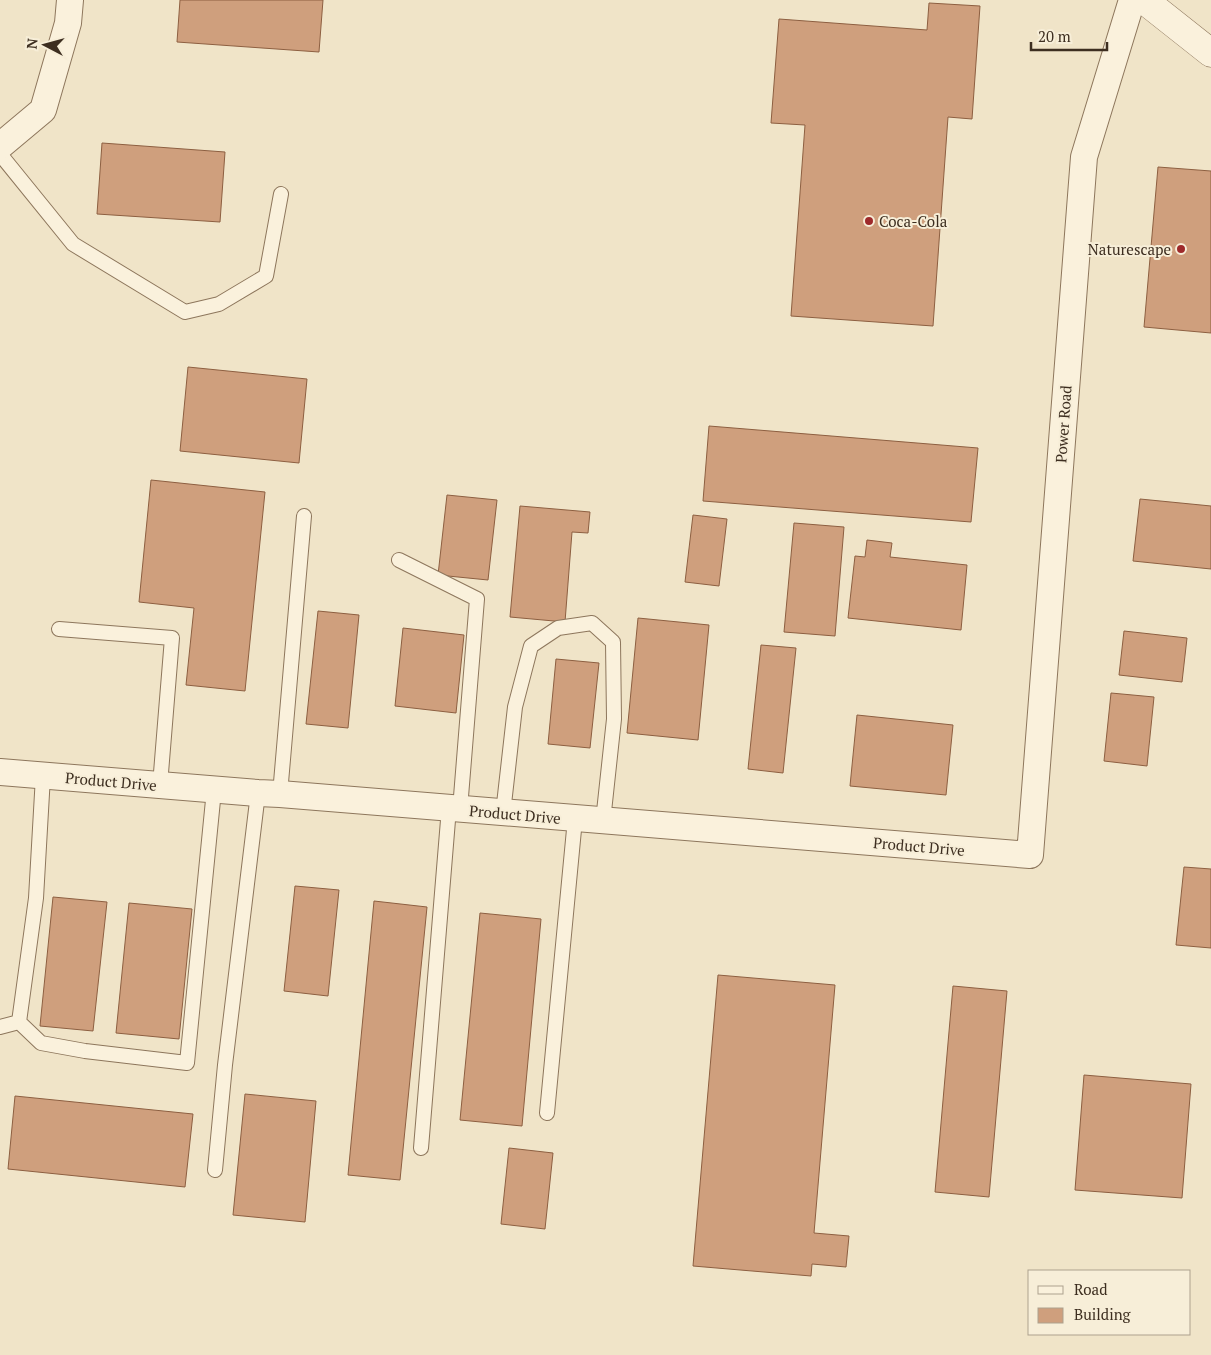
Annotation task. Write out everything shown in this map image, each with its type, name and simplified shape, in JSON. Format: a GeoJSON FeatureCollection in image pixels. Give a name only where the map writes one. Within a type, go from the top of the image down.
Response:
{"type":"FeatureCollection","features":[{"type":"Feature","properties":{"kind":"street"},"geometry":{"type":"LineString","coordinates":[[0,146],[43,110],[68,23],[70,0]]}},
{"type":"Feature","properties":{"kind":"street","name":"Power Road"},"geometry":{"type":"LineString","coordinates":[[1030,855],[1084,157],[1132,0]]}},
{"type":"Feature","properties":{"kind":"street"},"geometry":{"type":"LineString","coordinates":[[1144,0],[1211,53]]}},
{"type":"Feature","properties":{"kind":"street","name":"Product Drive"},"geometry":{"type":"LineString","coordinates":[[0,772],[1030,855]]}},
{"type":"Feature","properties":{"kind":"lane"},"geometry":{"type":"LineString","coordinates":[[0,154],[74,244],[185,312],[218,304],[266,276],[281,194]]}},
{"type":"Feature","properties":{"kind":"lane"},"geometry":{"type":"LineString","coordinates":[[215,1170],[225,1065],[269,794],[304,516]]}},
{"type":"Feature","properties":{"kind":"lane"},"geometry":{"type":"LineString","coordinates":[[399,560],[477,599],[454,809],[421,1148]]}},
{"type":"Feature","properties":{"kind":"lane"},"geometry":{"type":"LineString","coordinates":[[503,813],[515,707],[531,646],[558,628],[592,623],[613,642],[614,719],[603,821]]}},
{"type":"Feature","properties":{"kind":"lane"},"geometry":{"type":"LineString","coordinates":[[59,629],[172,638],[160,786]]}},
{"type":"Feature","properties":{"kind":"lane"},"geometry":{"type":"LineString","coordinates":[[20,1022],[36,898],[43,776]]}},
{"type":"Feature","properties":{"kind":"lane"},"geometry":{"type":"LineString","coordinates":[[20,1022],[41,1043],[84,1051],[187,1063],[214,790]]}},
{"type":"Feature","properties":{"kind":"lane"},"geometry":{"type":"LineString","coordinates":[[548,1112],[575,819]]}},
{"type":"Feature","properties":{"kind":"lane"},"geometry":{"type":"LineString","coordinates":[[0,1027],[20,1022]]}},
{"type":"Feature","properties":{"kind":"building"},"geometry":{"type":"Polygon","coordinates":[[[180,0],[323,0],[319,52],[177,42],[180,0]]]}},
{"type":"Feature","properties":{"kind":"building","name":"Coca-Cola"},"geometry":{"type":"Polygon","coordinates":[[[929,3],[980,6],[972,119],[948,117],[933,326],[791,316],[805,125],[771,123],[779,19],[927,30],[929,3]]]}},
{"type":"Feature","properties":{"kind":"building"},"geometry":{"type":"Polygon","coordinates":[[[102,143],[225,152],[220,222],[97,214],[102,143]]]}},
{"type":"Feature","properties":{"kind":"building","name":"Naturescape"},"geometry":{"type":"Polygon","coordinates":[[[1158,167],[1211,171],[1211,333],[1144,327],[1158,167]]]}},
{"type":"Feature","properties":{"kind":"building"},"geometry":{"type":"Polygon","coordinates":[[[188,367],[307,379],[299,463],[180,451],[188,367]]]}},
{"type":"Feature","properties":{"kind":"building"},"geometry":{"type":"Polygon","coordinates":[[[709,426],[978,448],[971,522],[703,501],[709,426]]]}},
{"type":"Feature","properties":{"kind":"building"},"geometry":{"type":"Polygon","coordinates":[[[151,480],[265,492],[245,691],[186,685],[194,608],[139,602],[151,480]]]}},
{"type":"Feature","properties":{"kind":"building"},"geometry":{"type":"Polygon","coordinates":[[[447,495],[497,500],[488,580],[438,575],[447,495]]]}},
{"type":"Feature","properties":{"kind":"building"},"geometry":{"type":"Polygon","coordinates":[[[1140,499],[1211,506],[1211,569],[1133,561],[1140,499]]]}},
{"type":"Feature","properties":{"kind":"building"},"geometry":{"type":"Polygon","coordinates":[[[520,506],[590,512],[588,533],[572,532],[565,622],[510,617],[520,506]]]}},
{"type":"Feature","properties":{"kind":"building"},"geometry":{"type":"Polygon","coordinates":[[[693,515],[727,519],[719,586],[685,582],[693,515]]]}},
{"type":"Feature","properties":{"kind":"building"},"geometry":{"type":"Polygon","coordinates":[[[794,523],[844,527],[835,636],[784,632],[794,523]]]}},
{"type":"Feature","properties":{"kind":"building"},"geometry":{"type":"Polygon","coordinates":[[[867,540],[892,543],[890,557],[967,565],[961,630],[848,618],[855,556],[865,557],[867,540]]]}},
{"type":"Feature","properties":{"kind":"building"},"geometry":{"type":"Polygon","coordinates":[[[318,611],[359,615],[348,728],[306,724],[318,611]]]}},
{"type":"Feature","properties":{"kind":"building"},"geometry":{"type":"Polygon","coordinates":[[[638,618],[709,625],[698,740],[627,733],[638,618]]]}},
{"type":"Feature","properties":{"kind":"building"},"geometry":{"type":"Polygon","coordinates":[[[403,628],[464,635],[456,713],[395,706],[403,628]]]}},
{"type":"Feature","properties":{"kind":"building"},"geometry":{"type":"Polygon","coordinates":[[[1124,631],[1187,638],[1182,682],[1119,675],[1124,631]]]}},
{"type":"Feature","properties":{"kind":"building"},"geometry":{"type":"Polygon","coordinates":[[[761,645],[796,648],[783,773],[748,769],[761,645]]]}},
{"type":"Feature","properties":{"kind":"building"},"geometry":{"type":"Polygon","coordinates":[[[556,659],[599,663],[590,748],[548,744],[556,659]]]}},
{"type":"Feature","properties":{"kind":"building"},"geometry":{"type":"Polygon","coordinates":[[[1111,693],[1154,697],[1147,766],[1104,761],[1111,693]]]}},
{"type":"Feature","properties":{"kind":"building"},"geometry":{"type":"Polygon","coordinates":[[[857,715],[953,725],[946,795],[850,786],[857,715]]]}},
{"type":"Feature","properties":{"kind":"building"},"geometry":{"type":"Polygon","coordinates":[[[1184,867],[1211,869],[1211,948],[1176,945],[1184,867]]]}},
{"type":"Feature","properties":{"kind":"building"},"geometry":{"type":"Polygon","coordinates":[[[295,886],[339,890],[328,996],[284,991],[295,886]]]}},
{"type":"Feature","properties":{"kind":"building"},"geometry":{"type":"Polygon","coordinates":[[[53,897],[107,902],[93,1031],[40,1026],[53,897]]]}},
{"type":"Feature","properties":{"kind":"building"},"geometry":{"type":"Polygon","coordinates":[[[374,901],[427,907],[400,1180],[348,1175],[374,901]]]}},
{"type":"Feature","properties":{"kind":"building"},"geometry":{"type":"Polygon","coordinates":[[[129,903],[192,909],[179,1039],[116,1033],[129,903]]]}},
{"type":"Feature","properties":{"kind":"building"},"geometry":{"type":"Polygon","coordinates":[[[480,913],[541,919],[522,1126],[460,1120],[480,913]]]}},
{"type":"Feature","properties":{"kind":"building"},"geometry":{"type":"Polygon","coordinates":[[[718,975],[835,985],[814,1233],[849,1236],[846,1267],[812,1264],[811,1276],[693,1266],[718,975]]]}},
{"type":"Feature","properties":{"kind":"building"},"geometry":{"type":"Polygon","coordinates":[[[953,986],[1007,991],[989,1197],[935,1192],[953,986]]]}},
{"type":"Feature","properties":{"kind":"building"},"geometry":{"type":"Polygon","coordinates":[[[1084,1075],[1191,1084],[1182,1198],[1075,1190],[1084,1075]]]}},
{"type":"Feature","properties":{"kind":"building"},"geometry":{"type":"Polygon","coordinates":[[[245,1094],[316,1101],[305,1222],[233,1215],[245,1094]]]}},
{"type":"Feature","properties":{"kind":"building"},"geometry":{"type":"Polygon","coordinates":[[[15,1096],[193,1114],[185,1187],[8,1169],[15,1096]]]}},
{"type":"Feature","properties":{"kind":"building"},"geometry":{"type":"Polygon","coordinates":[[[509,1148],[553,1153],[545,1229],[501,1224],[509,1148]]]}},
{"type":"Feature","properties":{"kind":"place","name":"Coca-Cola"},"geometry":{"type":"Point","coordinates":[869,221]}},
{"type":"Feature","properties":{"kind":"place","name":"Naturescape"},"geometry":{"type":"Point","coordinates":[1181,249]}}]}
